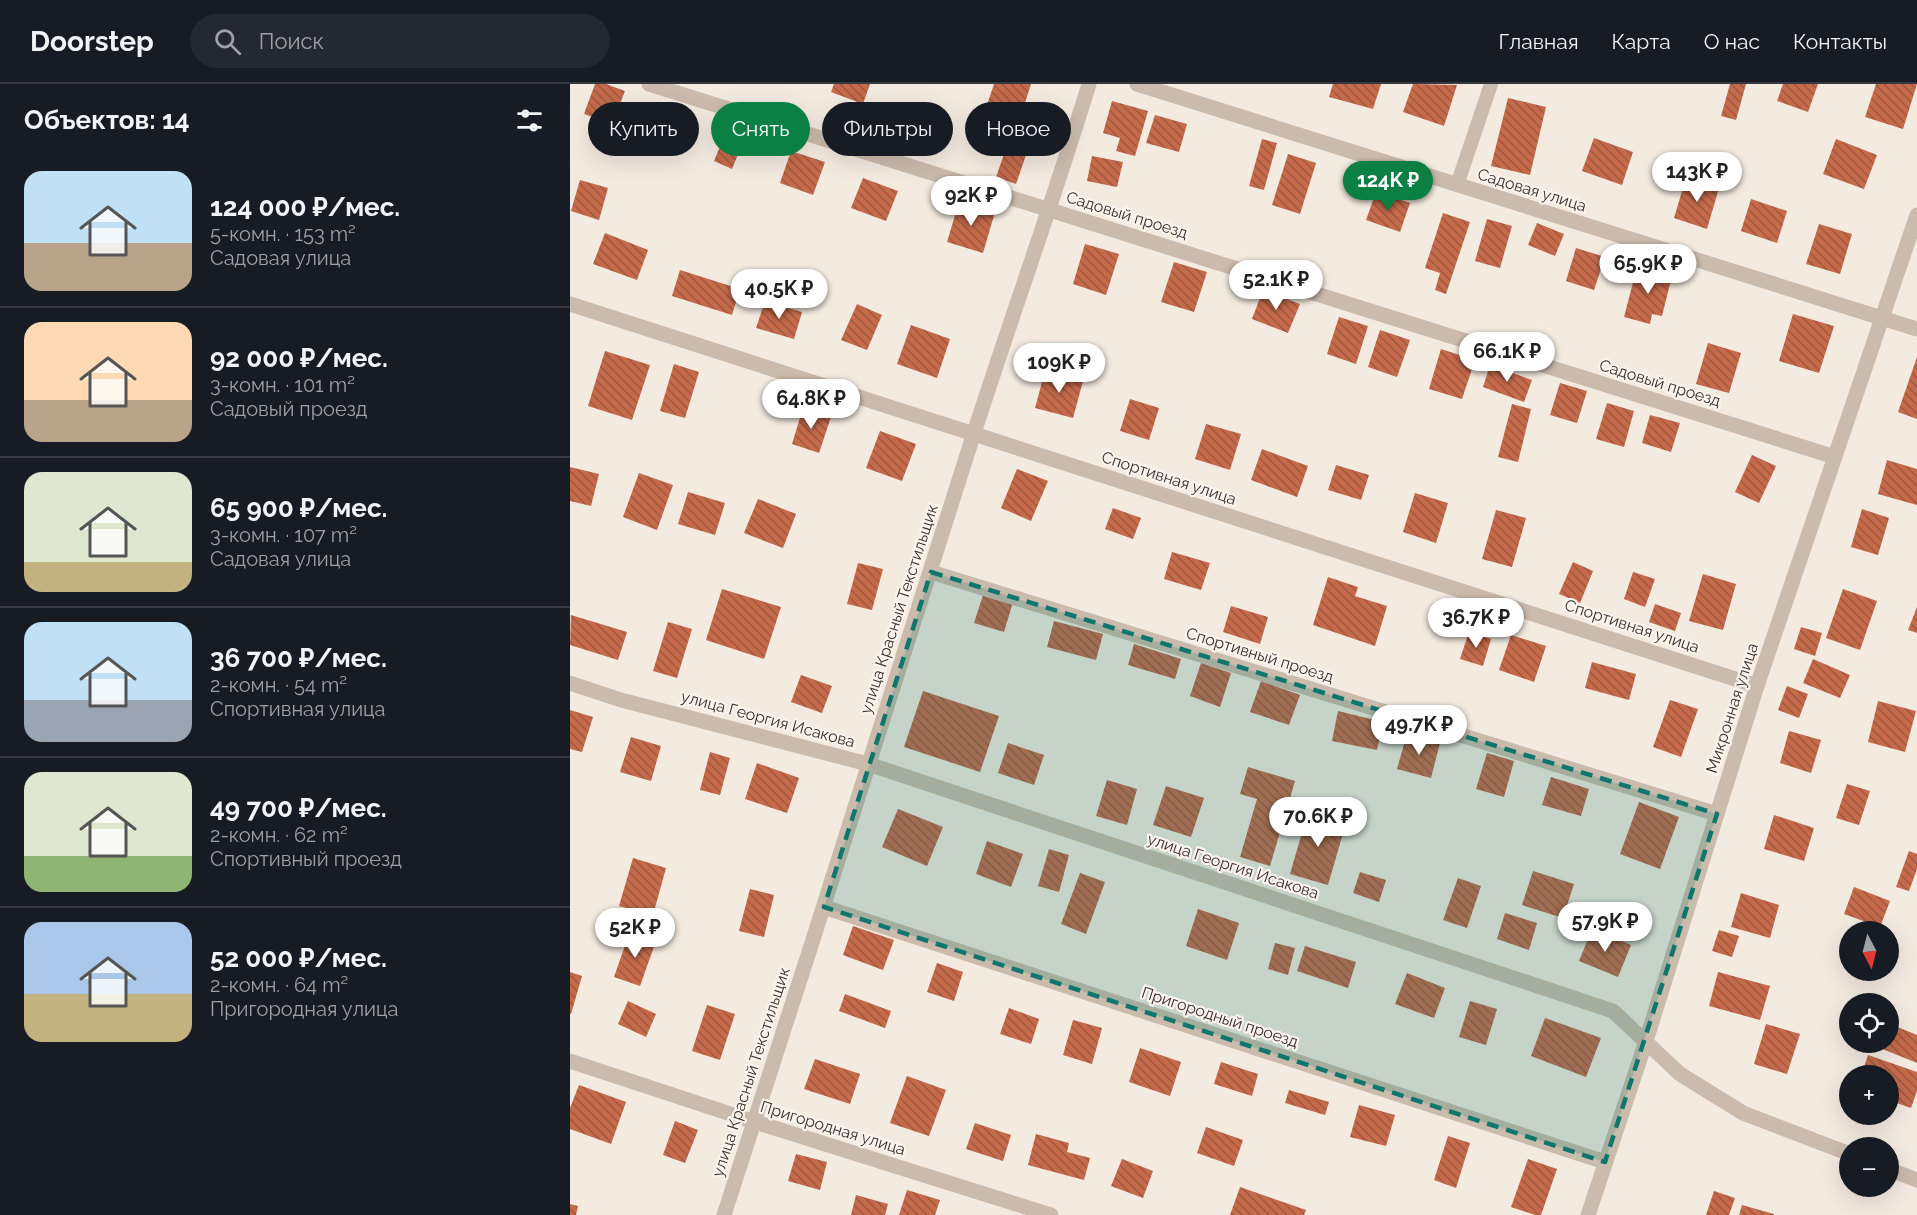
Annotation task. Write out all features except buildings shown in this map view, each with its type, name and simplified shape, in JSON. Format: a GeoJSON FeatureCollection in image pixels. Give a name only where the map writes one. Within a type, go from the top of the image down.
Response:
{"type":"FeatureCollection","features":[{"type":"Feature","properties":{"kind":"street","name":"Садовый проезд"},"geometry":{"type":"LineString","coordinates":[[649,84],[1835,457]]}},
{"type":"Feature","properties":{"kind":"street","name":"улица Красный Текстильщик"},"geometry":{"type":"LineString","coordinates":[[724,1215],[824,906],[867,764],[974,434],[1050,210],[1089,84]]}},
{"type":"Feature","properties":{"kind":"street","name":"Садовая улица"},"geometry":{"type":"LineString","coordinates":[[1137,84],[1917,329]]}},
{"type":"Feature","properties":{"kind":"street","name":"Микронная улица"},"geometry":{"type":"LineString","coordinates":[[1588,1215],[1646,1041],[1757,686],[1917,215]]}},
{"type":"Feature","properties":{"kind":"street","name":"Спортивная улица"},"geometry":{"type":"LineString","coordinates":[[570,304],[1757,686]]}},
{"type":"Feature","properties":{"kind":"street","name":"Спортивный проезд"},"geometry":{"type":"LineString","coordinates":[[931,572],[1717,814]]}},
{"type":"Feature","properties":{"kind":"street","name":"улица Георгия Исакова"},"geometry":{"type":"LineString","coordinates":[[570,683],[621,700],[867,764],[1613,1011],[1680,1074],[1743,1113],[1839,1150]]}},
{"type":"Feature","properties":{"kind":"street","name":"Пригородный проезд"},"geometry":{"type":"LineString","coordinates":[[824,906],[1605,1162]]}},
{"type":"Feature","properties":{"kind":"street","name":"Пригородная улица"},"geometry":{"type":"LineString","coordinates":[[570,1061],[754,1122],[1051,1215]]}},
{"type":"Feature","properties":{"kind":"street"},"geometry":{"type":"LineString","coordinates":[[1899,1173],[1917,1180]]}},
{"type":"Feature","properties":{"kind":"lane"},"geometry":{"type":"LineString","coordinates":[[1457,185],[1491,84]]}},
{"type":"Feature","properties":{"kind":"highlighted area"},"geometry":{"type":"Polygon","coordinates":[[[931,572],[1717,814],[1605,1162],[824,907],[931,572]]]}}]}
